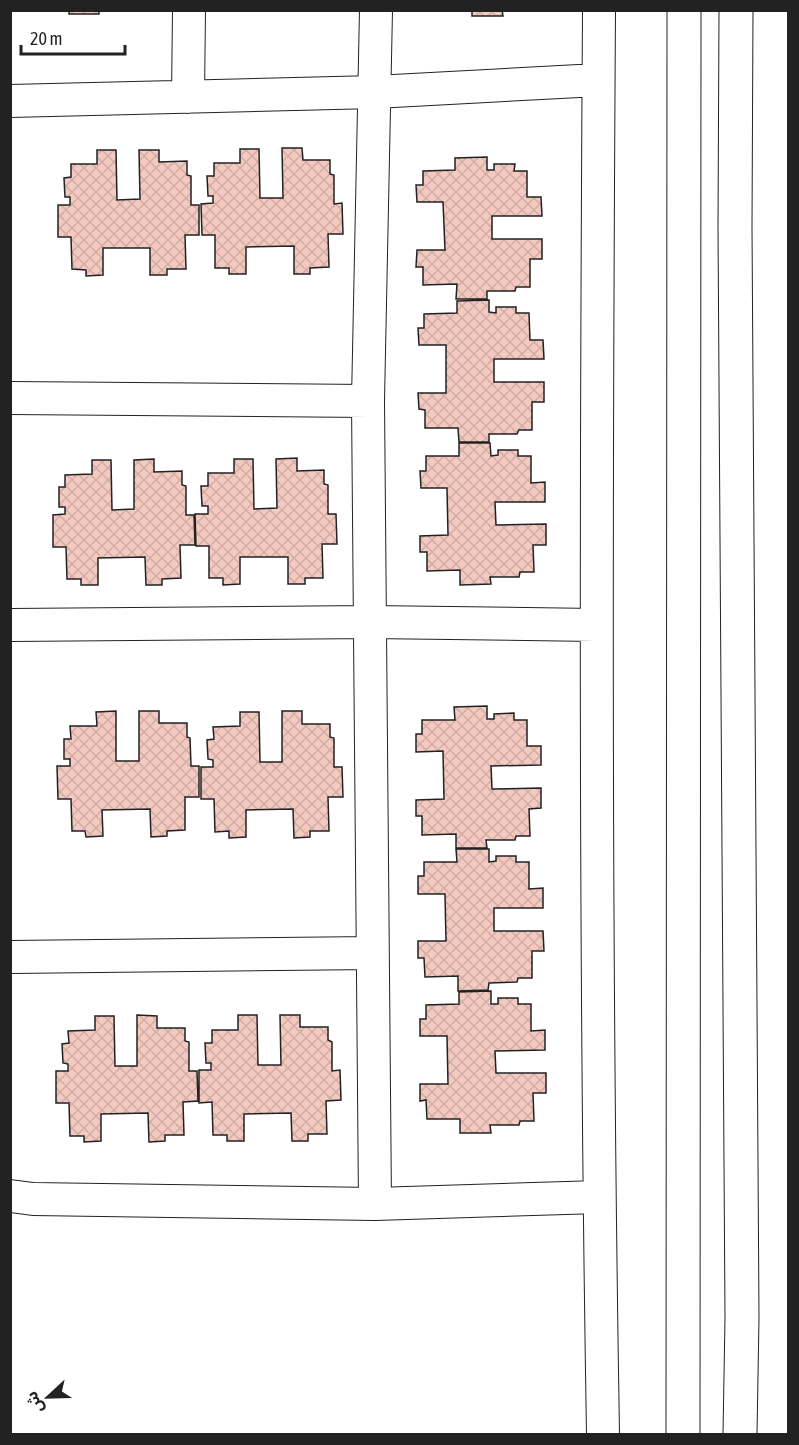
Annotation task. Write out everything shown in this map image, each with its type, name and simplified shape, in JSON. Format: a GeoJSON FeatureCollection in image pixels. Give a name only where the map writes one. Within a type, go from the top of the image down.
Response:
{"type":"FeatureCollection","features":[{"type":"Feature","properties":{"kind":"street"},"geometry":{"type":"LineString","coordinates":[[188,97],[189,10]]}},
{"type":"Feature","properties":{"kind":"street"},"geometry":{"type":"LineString","coordinates":[[375,1204],[368,401],[376,10]]}},
{"type":"Feature","properties":{"kind":"street"},"geometry":{"type":"LineString","coordinates":[[599,10],[596,625],[599,1197],[603,1434]]}},
{"type":"Feature","properties":{"kind":"street"},"geometry":{"type":"LineString","coordinates":[[683,1434],[684,10]]}},
{"type":"Feature","properties":{"kind":"street"},"geometry":{"type":"LineString","coordinates":[[736,10],[735,239],[742,1306],[740,1434]]}},
{"type":"Feature","properties":{"kind":"street"},"geometry":{"type":"LineString","coordinates":[[10,101],[375,92],[598,80]]}},
{"type":"Feature","properties":{"kind":"street"},"geometry":{"type":"LineString","coordinates":[[10,398],[368,401]]}},
{"type":"Feature","properties":{"kind":"street"},"geometry":{"type":"LineString","coordinates":[[10,625],[370,622],[596,625]]}},
{"type":"Feature","properties":{"kind":"street"},"geometry":{"type":"LineString","coordinates":[[10,957],[372,953]]}},
{"type":"Feature","properties":{"kind":"street"},"geometry":{"type":"LineString","coordinates":[[10,1196],[33,1199],[375,1204],[599,1197]]}},
{"type":"Feature","properties":{"kind":"building"},"geometry":{"type":"Polygon","coordinates":[[[69,10],[99,10],[99,14],[69,14],[69,10]]]}},
{"type":"Feature","properties":{"kind":"building"},"geometry":{"type":"Polygon","coordinates":[[[472,10],[502,10],[503,16],[472,16],[472,10]]]}},
{"type":"Feature","properties":{"kind":"building"},"geometry":{"type":"Polygon","coordinates":[[[282,148],[302,148],[303,160],[330,160],[330,174],[334,175],[334,204],[342,203],[343,234],[328,234],[329,267],[310,268],[310,274],[294,274],[294,246],[246,247],[246,274],[229,274],[229,268],[215,268],[215,235],[202,235],[201,204],[213,203],[213,196],[208,196],[207,176],[214,176],[214,163],[240,163],[240,149],[259,149],[260,198],[283,198],[282,148]]]}},
{"type":"Feature","properties":{"kind":"building"},"geometry":{"type":"Polygon","coordinates":[[[97,150],[116,150],[117,200],[140,199],[139,150],[159,150],[159,162],[187,161],[187,175],[191,176],[191,205],[199,205],[199,235],[185,235],[186,269],[167,269],[167,275],[150,275],[150,248],[103,248],[103,275],[86,276],[86,270],[72,269],[71,237],[58,237],[58,205],[70,205],[70,197],[65,197],[64,178],[71,177],[71,164],[97,164],[97,150]]]}},
{"type":"Feature","properties":{"kind":"building"},"geometry":{"type":"Polygon","coordinates":[[[487,157],[487,170],[494,170],[494,164],[515,164],[514,171],[527,171],[527,197],[541,197],[542,216],[492,216],[492,239],[542,239],[542,259],[530,259],[530,287],[516,287],[515,291],[487,291],[487,299],[456,299],[457,284],[423,285],[423,267],[416,267],[417,250],[445,250],[443,202],[417,202],[416,185],[423,185],[423,171],[455,170],[455,158],[487,157]]]}},
{"type":"Feature","properties":{"kind":"building"},"geometry":{"type":"Polygon","coordinates":[[[489,300],[489,312],[496,313],[496,307],[516,307],[516,313],[529,313],[530,340],[543,340],[544,359],[494,359],[494,382],[544,382],[544,402],[532,402],[532,430],[519,430],[517,434],[489,434],[489,442],[459,442],[458,428],[425,428],[425,410],[419,409],[418,393],[446,393],[446,345],[419,345],[418,328],[424,328],[424,314],[457,313],[457,301],[489,300]]]}},
{"type":"Feature","properties":{"kind":"building"},"geometry":{"type":"Polygon","coordinates":[[[459,443],[490,443],[491,456],[498,455],[498,450],[518,450],[518,456],[531,456],[531,483],[545,482],[545,502],[495,502],[496,525],[546,524],[546,545],[533,545],[534,572],[520,572],[519,577],[490,577],[491,584],[460,585],[460,570],[427,571],[427,552],[420,552],[420,536],[448,535],[447,488],[421,488],[420,471],[426,471],[426,456],[459,456],[459,443]]]}},
{"type":"Feature","properties":{"kind":"building"},"geometry":{"type":"Polygon","coordinates":[[[297,458],[297,471],[324,470],[324,484],[328,485],[328,514],[336,514],[337,544],[322,544],[323,578],[305,578],[305,584],[288,584],[288,557],[240,557],[240,584],[223,585],[223,578],[209,578],[209,546],[196,546],[195,514],[208,514],[208,506],[202,506],[201,486],[208,486],[208,473],[234,473],[234,459],[253,459],[254,509],[277,508],[276,459],[297,458]]]}},
{"type":"Feature","properties":{"kind":"building"},"geometry":{"type":"Polygon","coordinates":[[[154,459],[154,472],[182,471],[182,485],[186,486],[186,515],[194,515],[195,545],[180,545],[181,578],[162,579],[162,585],[146,585],[145,557],[98,558],[98,585],[81,585],[81,579],[67,579],[66,547],[53,547],[53,515],[65,514],[65,507],[59,507],[59,487],[65,487],[65,475],[92,474],[92,460],[111,460],[112,510],[134,509],[134,460],[154,459]]]}},
{"type":"Feature","properties":{"kind":"building"},"geometry":{"type":"Polygon","coordinates":[[[487,706],[487,719],[494,719],[494,714],[514,713],[514,720],[527,720],[527,746],[541,746],[541,765],[491,766],[492,789],[541,788],[541,808],[529,809],[530,836],[516,836],[515,840],[486,840],[487,848],[456,848],[456,834],[422,835],[422,816],[416,816],[416,800],[444,799],[443,751],[416,752],[416,734],[422,734],[422,720],[455,720],[454,707],[487,706]]]}},
{"type":"Feature","properties":{"kind":"building"},"geometry":{"type":"Polygon","coordinates":[[[116,711],[116,761],[139,761],[139,711],[159,711],[159,723],[187,723],[191,766],[199,766],[199,797],[185,797],[185,830],[167,831],[167,836],[151,837],[150,809],[102,810],[103,836],[86,837],[85,831],[72,831],[71,799],[58,799],[57,766],[70,766],[70,759],[64,759],[64,739],[71,739],[70,726],[97,726],[96,712],[116,711]]]}},
{"type":"Feature","properties":{"kind":"building"},"geometry":{"type":"Polygon","coordinates":[[[282,711],[302,711],[302,724],[330,724],[330,737],[334,738],[334,767],[342,767],[343,797],[328,797],[329,831],[310,831],[310,837],[294,838],[293,809],[246,810],[246,837],[229,838],[229,831],[215,832],[214,799],[201,799],[201,767],[213,767],[213,760],[208,759],[207,740],[214,739],[213,727],[240,726],[240,712],[259,712],[260,762],[282,762],[282,711]]]}},
{"type":"Feature","properties":{"kind":"building"},"geometry":{"type":"Polygon","coordinates":[[[456,849],[489,849],[489,862],[496,861],[496,856],[516,856],[516,862],[529,862],[529,889],[543,888],[543,908],[494,908],[494,931],[543,931],[544,951],[532,951],[532,978],[518,978],[517,982],[489,983],[488,990],[458,991],[458,976],[425,977],[424,958],[418,958],[418,941],[446,941],[445,894],[418,894],[418,876],[424,876],[424,862],[457,862],[456,849]]]}},
{"type":"Feature","properties":{"kind":"building"},"geometry":{"type":"Polygon","coordinates":[[[491,991],[491,1004],[498,1004],[498,998],[518,998],[518,1004],[531,1004],[531,1031],[545,1030],[545,1050],[495,1051],[496,1073],[546,1073],[546,1093],[533,1093],[534,1121],[520,1121],[519,1125],[490,1125],[491,1133],[460,1133],[460,1119],[427,1119],[426,1100],[420,1101],[420,1084],[448,1084],[447,1036],[420,1036],[420,1019],[426,1019],[426,1005],[459,1004],[459,992],[491,991]]]}},
{"type":"Feature","properties":{"kind":"building"},"geometry":{"type":"Polygon","coordinates":[[[137,1015],[157,1016],[157,1028],[185,1028],[185,1041],[189,1042],[189,1071],[197,1071],[198,1101],[183,1102],[184,1135],[165,1135],[165,1141],[149,1142],[148,1113],[101,1114],[101,1141],[84,1142],[84,1136],[70,1136],[69,1103],[56,1103],[56,1071],[68,1071],[68,1064],[63,1063],[62,1044],[69,1043],[68,1031],[95,1030],[95,1016],[114,1016],[115,1066],[137,1066],[137,1015]]]}},
{"type":"Feature","properties":{"kind":"building"},"geometry":{"type":"Polygon","coordinates":[[[238,1015],[257,1015],[258,1065],[281,1065],[280,1015],[300,1015],[300,1027],[328,1027],[328,1040],[332,1042],[332,1071],[340,1070],[341,1100],[326,1101],[327,1134],[308,1134],[308,1141],[292,1141],[291,1113],[244,1114],[244,1141],[227,1141],[227,1135],[213,1135],[212,1102],[199,1103],[199,1070],[211,1070],[211,1063],[206,1063],[205,1043],[212,1043],[212,1030],[238,1030],[238,1015]]]}}]}
